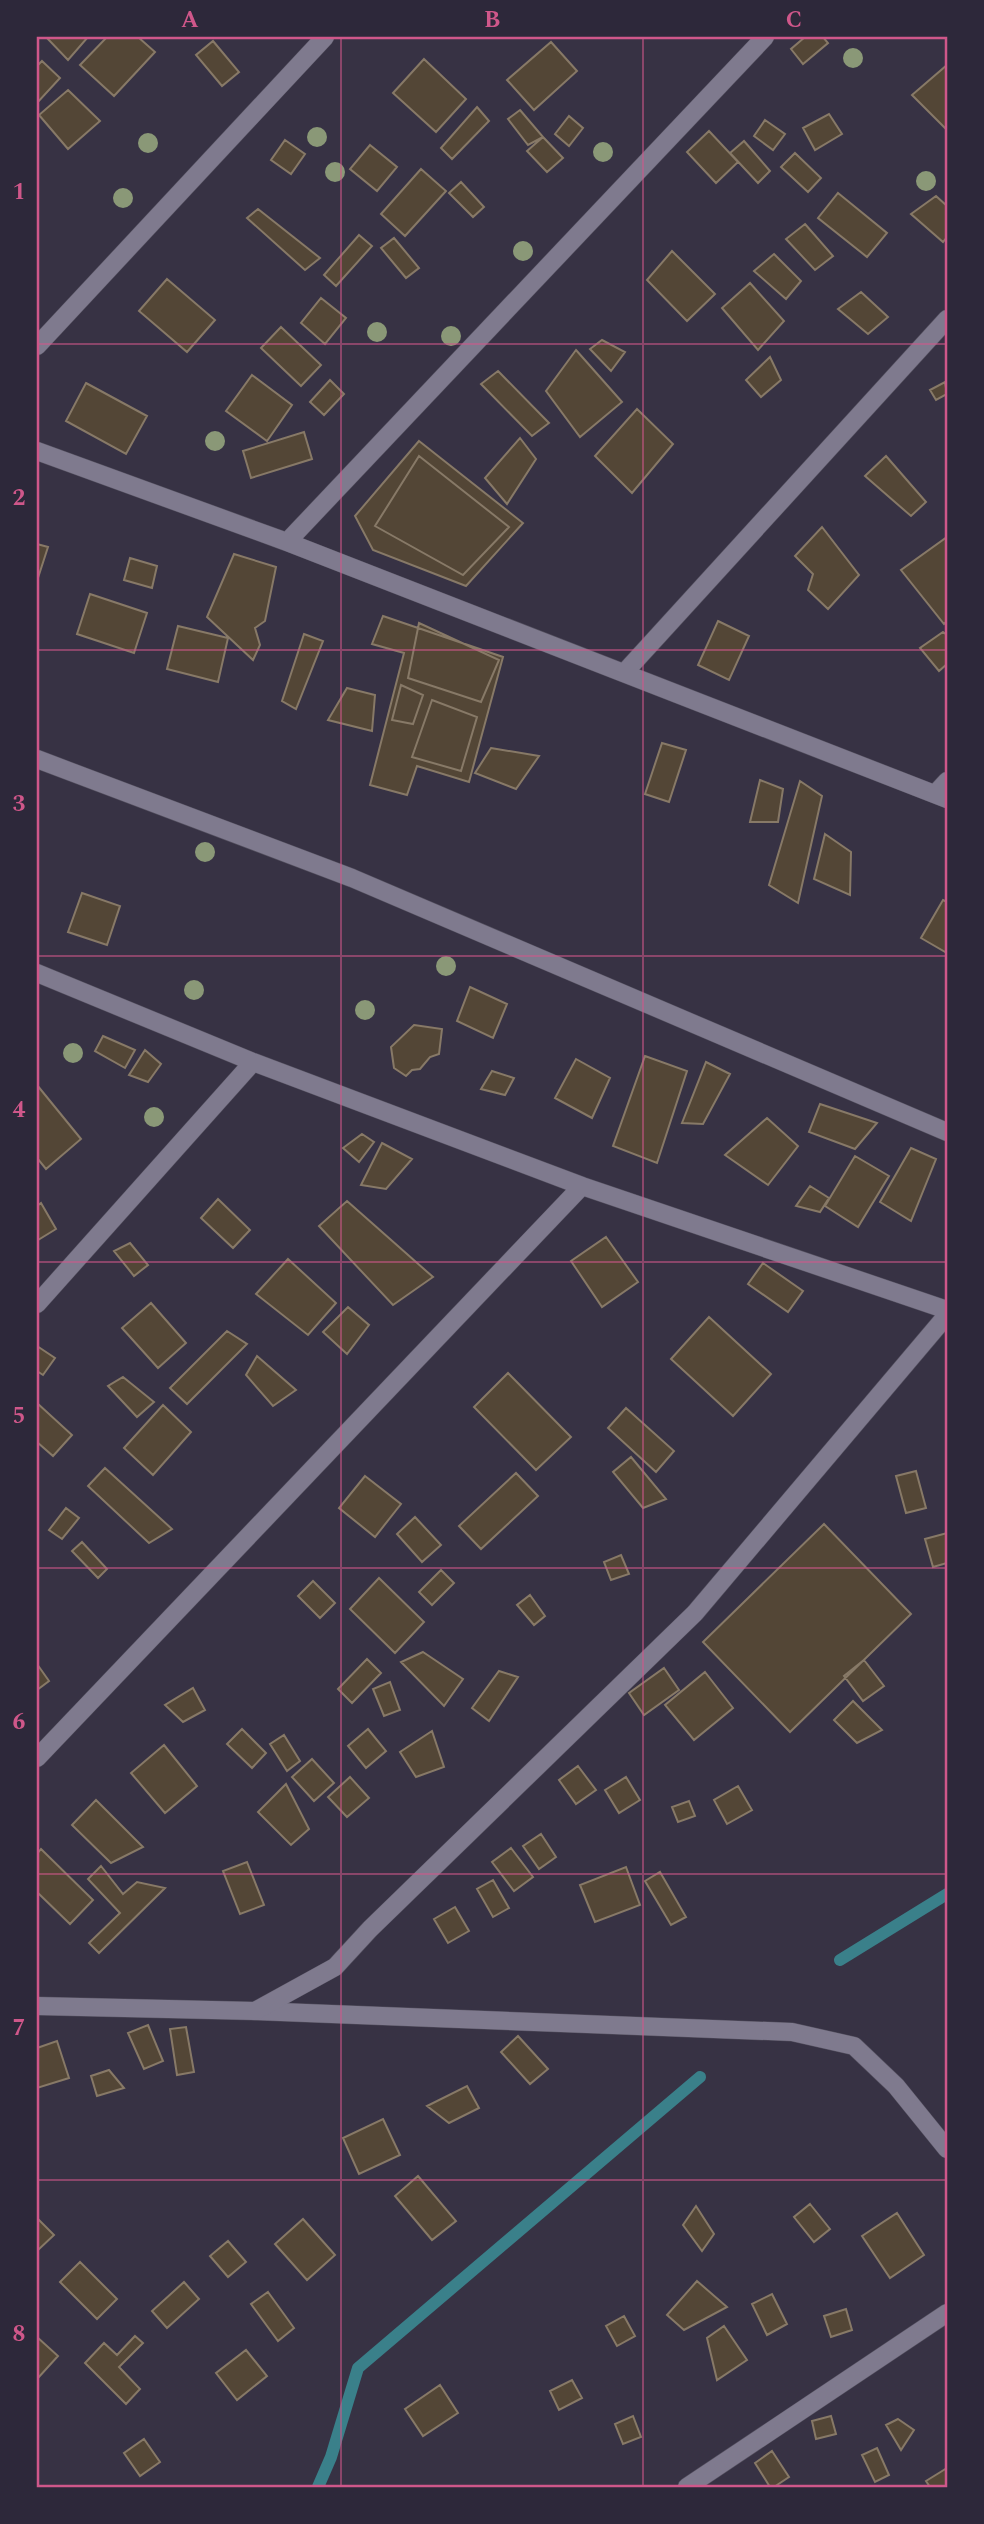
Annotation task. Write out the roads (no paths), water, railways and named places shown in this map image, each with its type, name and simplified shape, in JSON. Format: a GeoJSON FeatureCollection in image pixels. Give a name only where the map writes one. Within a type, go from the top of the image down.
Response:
{"type":"FeatureCollection","features":[{"type":"Feature","properties":{"kind":"street"},"geometry":{"type":"LineString","coordinates":[[37,346],[325,37]]}},
{"type":"Feature","properties":{"kind":"street"},"geometry":{"type":"LineString","coordinates":[[287,542],[765,37]]}},
{"type":"Feature","properties":{"kind":"street"},"geometry":{"type":"LineString","coordinates":[[624,673],[947,319]]}},
{"type":"Feature","properties":{"kind":"street"},"geometry":{"type":"LineString","coordinates":[[37,451],[287,542],[624,673],[943,792]]}},
{"type":"Feature","properties":{"kind":"street"},"geometry":{"type":"LineString","coordinates":[[37,759],[352,878],[947,1132]]}},
{"type":"Feature","properties":{"kind":"street"},"geometry":{"type":"LineString","coordinates":[[37,974],[253,1062],[582,1186],[947,1312],[695,1614],[370,1929],[335,1967],[255,2011]]}},
{"type":"Feature","properties":{"kind":"street"},"geometry":{"type":"LineString","coordinates":[[37,1304],[253,1062]]}},
{"type":"Feature","properties":{"kind":"street"},"geometry":{"type":"LineString","coordinates":[[37,1758],[582,1186]]}},
{"type":"Feature","properties":{"kind":"street"},"geometry":{"type":"LineString","coordinates":[[37,2006],[255,2011],[792,2032],[854,2046],[896,2086],[947,2149]]}},
{"type":"Feature","properties":{"kind":"street"},"geometry":{"type":"LineString","coordinates":[[687,2487],[947,2313]]}},
{"type":"Feature","properties":{"kind":"waterway"},"geometry":{"type":"LineString","coordinates":[[840,1960],[947,1894]]}},
{"type":"Feature","properties":{"kind":"waterway"},"geometry":{"type":"LineString","coordinates":[[318,2487],[331,2457],[358,2368],[700,2077]]}}]}
